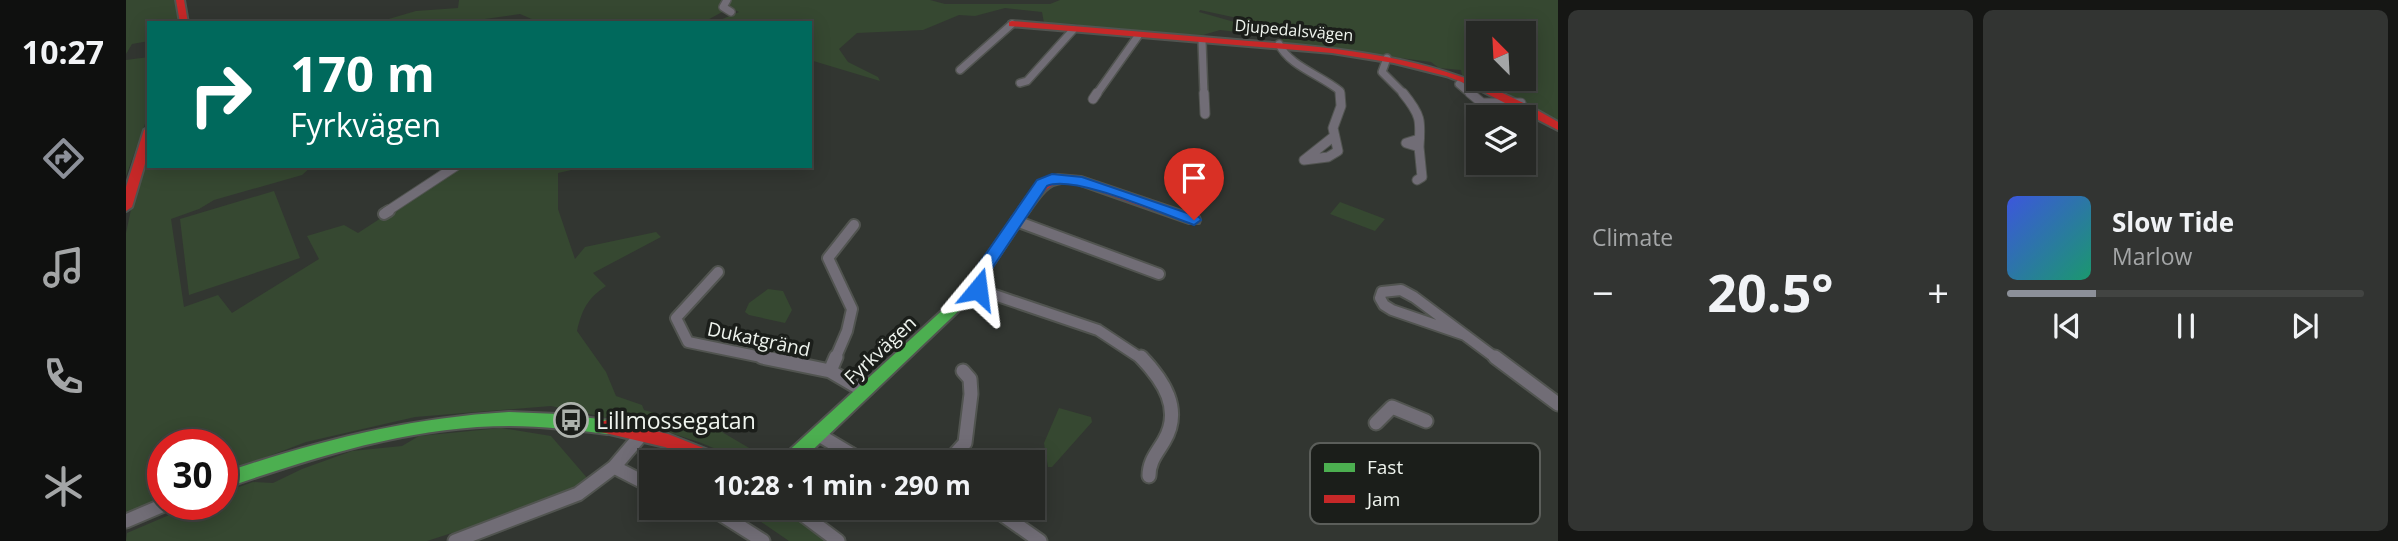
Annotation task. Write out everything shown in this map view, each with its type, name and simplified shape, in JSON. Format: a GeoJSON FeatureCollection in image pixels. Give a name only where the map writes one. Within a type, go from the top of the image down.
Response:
{"type":"FeatureCollection","features":[{"type":"Feature","properties":{"kind":"street"},"geometry":{"type":"LineString","coordinates":[[180,0],[184,21]]}},
{"type":"Feature","properties":{"kind":"street"},"geometry":{"type":"LineString","coordinates":[[727,0],[723,7],[731,12]]}},
{"type":"Feature","properties":{"kind":"street"},"geometry":{"type":"LineString","coordinates":[[960,70],[1012,24]]}},
{"type":"Feature","properties":{"kind":"street","name":"Djupedalsvägen"},"geometry":{"type":"LineString","coordinates":[[1012,24],[1280,47],[1386,62],[1464,78],[1521,103],[1558,127]]}},
{"type":"Feature","properties":{"kind":"street"},"geometry":{"type":"LineString","coordinates":[[1020,83],[1027,81],[1073,30]]}},
{"type":"Feature","properties":{"kind":"street"},"geometry":{"type":"LineString","coordinates":[[1093,99],[1138,36]]}},
{"type":"Feature","properties":{"kind":"street"},"geometry":{"type":"LineString","coordinates":[[1202,41],[1205,114]]}},
{"type":"Feature","properties":{"kind":"street"},"geometry":{"type":"LineString","coordinates":[[1280,47],[1284,55],[1337,88],[1341,96],[1333,137],[1323,148],[1308,154],[1304,160],[1328,157],[1336,153],[1338,146],[1333,137]]}},
{"type":"Feature","properties":{"kind":"street"},"geometry":{"type":"LineString","coordinates":[[1386,62],[1382,72],[1384,76],[1393,82],[1412,105],[1409,112],[1421,122],[1419,143],[1422,177],[1417,180]]}},
{"type":"Feature","properties":{"kind":"street"},"geometry":{"type":"LineString","coordinates":[[1459,84],[1482,103],[1521,103]]}},
{"type":"Feature","properties":{"kind":"street"},"geometry":{"type":"LineString","coordinates":[[126,207],[147,137]]}},
{"type":"Feature","properties":{"kind":"street"},"geometry":{"type":"LineString","coordinates":[[1323,148],[1336,153]]}},
{"type":"Feature","properties":{"kind":"street"},"geometry":{"type":"LineString","coordinates":[[384,215],[453,168]]}},
{"type":"Feature","properties":{"kind":"street","name":"Fyrkvägen"},"geometry":{"type":"LineString","coordinates":[[801,450],[949,313],[971,287],[1042,183],[1059,177],[1077,180],[1194,220]]}},
{"type":"Feature","properties":{"kind":"street"},"geometry":{"type":"LineString","coordinates":[[1016,221],[1160,274]]}},
{"type":"Feature","properties":{"kind":"street"},"geometry":{"type":"LineString","coordinates":[[830,371],[847,331],[852,309],[828,258],[854,225]]}},
{"type":"Feature","properties":{"kind":"street","name":"Dukatgränd"},"geometry":{"type":"LineString","coordinates":[[718,272],[676,318],[688,342],[830,371],[864,391]]}},
{"type":"Feature","properties":{"kind":"street"},"geometry":{"type":"LineString","coordinates":[[971,287],[1098,330],[1115,337],[1142,356],[1160,379],[1171,411],[1168,432],[1148,464],[1149,476]]}},
{"type":"Feature","properties":{"kind":"street"},"geometry":{"type":"LineString","coordinates":[[1465,335],[1392,310],[1384,304],[1382,292],[1401,290],[1465,335],[1558,404]]}},
{"type":"Feature","properties":{"kind":"street"},"geometry":{"type":"LineString","coordinates":[[959,450],[965,443],[971,394],[970,379],[963,371]]}},
{"type":"Feature","properties":{"kind":"street"},"geometry":{"type":"LineString","coordinates":[[1376,423],[1392,407],[1426,421]]}},
{"type":"Feature","properties":{"kind":"street"},"geometry":{"type":"LineString","coordinates":[[238,475],[343,441],[436,423],[536,416],[587,422],[642,434],[687,450]]}},
{"type":"Feature","properties":{"kind":"street"},"geometry":{"type":"LineString","coordinates":[[455,541],[578,494],[614,467],[642,434]]}},
{"type":"Feature","properties":{"kind":"street"},"geometry":{"type":"LineString","coordinates":[[818,435],[844,450]]}},
{"type":"Feature","properties":{"kind":"street"},"geometry":{"type":"LineString","coordinates":[[614,467],[639,480]]}},
{"type":"Feature","properties":{"kind":"street"},"geometry":{"type":"LineString","coordinates":[[126,521],[147,512]]}},
{"type":"Feature","properties":{"kind":"street"},"geometry":{"type":"LineString","coordinates":[[730,520],[763,541]]}},
{"type":"Feature","properties":{"kind":"street"},"geometry":{"type":"LineString","coordinates":[[810,520],[838,541]]}},
{"type":"Feature","properties":{"kind":"street"},"geometry":{"type":"LineString","coordinates":[[1010,520],[1040,541]]}},
{"type":"Feature","properties":{"kind":"green space"},"geometry":{"type":"Polygon","coordinates":[[[126,0],[175,0],[178,21],[147,21],[147,41],[132,44],[126,54],[126,0]]]}},
{"type":"Feature","properties":{"kind":"green space"},"geometry":{"type":"Polygon","coordinates":[[[459,0],[724,0],[724,11],[706,21],[536,21],[520,14],[470,21],[382,21],[416,11],[458,8],[459,0]]]}},
{"type":"Feature","properties":{"kind":"green space"},"geometry":{"type":"Polygon","coordinates":[[[731,0],[930,0],[945,4],[1050,4],[1060,0],[1558,0],[1558,122],[1536,110],[1536,105],[1528,105],[1503,91],[1536,91],[1536,21],[1466,21],[1466,76],[1462,75],[1461,70],[1439,68],[1431,62],[1277,42],[1275,40],[1284,39],[1274,26],[1200,10],[1199,12],[1238,23],[1233,25],[1237,32],[1220,30],[1203,35],[1094,29],[1076,24],[1044,23],[1042,12],[1005,8],[975,16],[959,15],[923,30],[857,33],[839,49],[848,62],[878,77],[880,81],[812,61],[812,21],[718,21],[739,12],[727,6],[731,0]]]}},
{"type":"Feature","properties":{"kind":"green space"},"geometry":{"type":"Polygon","coordinates":[[[147,57],[147,118],[126,176],[126,60],[147,57]]]}},
{"type":"Feature","properties":{"kind":"green space"},"geometry":{"type":"Polygon","coordinates":[[[147,150],[147,168],[310,168],[302,175],[214,200],[199,209],[171,219],[184,307],[218,295],[232,313],[319,259],[307,236],[344,225],[358,233],[458,168],[580,168],[558,173],[558,209],[575,259],[585,247],[656,232],[661,237],[593,273],[606,286],[587,305],[577,331],[606,372],[616,396],[642,405],[644,410],[722,432],[752,450],[718,450],[651,427],[551,406],[415,417],[306,442],[238,468],[238,429],[147,429],[147,505],[126,514],[126,233],[139,172],[147,150]]]}},
{"type":"Feature","properties":{"kind":"green space"},"geometry":{"type":"Polygon","coordinates":[[[274,191],[300,258],[189,295],[180,219],[274,191]]]}},
{"type":"Feature","properties":{"kind":"green space"},"geometry":{"type":"Polygon","coordinates":[[[1340,202],[1385,219],[1375,231],[1330,214],[1340,202]]]}},
{"type":"Feature","properties":{"kind":"green space"},"geometry":{"type":"Polygon","coordinates":[[[768,289],[783,291],[792,310],[785,323],[745,312],[749,303],[768,289]]]}},
{"type":"Feature","properties":{"kind":"green space"},"geometry":{"type":"Polygon","coordinates":[[[1059,408],[1091,417],[1092,422],[1052,467],[1048,467],[1044,443],[1059,408]]]}},
{"type":"Feature","properties":{"kind":"green space"},"geometry":{"type":"Polygon","coordinates":[[[501,428],[551,436],[588,479],[577,488],[523,510],[427,541],[126,541],[127,533],[157,520],[238,520],[238,487],[253,482],[273,483],[352,451],[402,446],[419,436],[501,428]]]}},
{"type":"Feature","properties":{"kind":"green space"},"geometry":{"type":"Polygon","coordinates":[[[758,520],[799,520],[828,541],[789,541],[758,520]]]}},
{"type":"Feature","properties":{"kind":"traffic: fast"},"geometry":{"type":"LineString","coordinates":[[801,450],[964,298],[1024,210]]}},
{"type":"Feature","properties":{"kind":"traffic: fast"},"geometry":{"type":"LineString","coordinates":[[238,476],[316,451],[412,428],[509,419],[607,427]]}},
{"type":"Feature","properties":{"kind":"traffic: jam"},"geometry":{"type":"LineString","coordinates":[[180,0],[184,21]]}},
{"type":"Feature","properties":{"kind":"traffic: jam"},"geometry":{"type":"LineString","coordinates":[[1012,24],[1332,50],[1394,60],[1450,74],[1476,84],[1558,127]]}},
{"type":"Feature","properties":{"kind":"traffic: jam"},"geometry":{"type":"LineString","coordinates":[[126,207],[147,137]]}},
{"type":"Feature","properties":{"kind":"traffic: jam"},"geometry":{"type":"LineString","coordinates":[[1024,210],[1045,184],[1066,179],[1077,180],[1194,220]]}},
{"type":"Feature","properties":{"kind":"traffic: jam"},"geometry":{"type":"LineString","coordinates":[[607,427],[668,441],[690,450]]}},
{"type":"Feature","properties":{"kind":"place","name":"Lillmossegatan"},"geometry":{"type":"Point","coordinates":[571,420]}},
{"type":"Feature","properties":{"kind":"route"},"geometry":{"type":"LineString","coordinates":[[978,289],[971,287],[986,263],[1042,183],[1052,178],[1077,180],[1194,220]]}}]}
